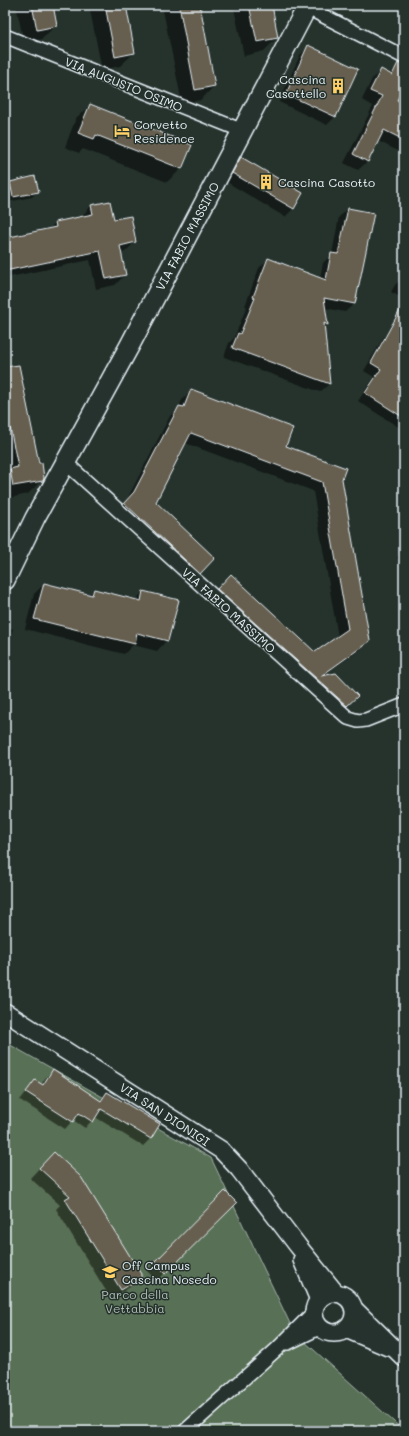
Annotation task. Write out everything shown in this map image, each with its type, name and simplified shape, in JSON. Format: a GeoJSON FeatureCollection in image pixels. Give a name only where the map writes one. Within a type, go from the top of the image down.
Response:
{"type":"FeatureCollection","features":[{"type":"Feature","properties":{"kind":"main road","name":"VIA FABIO MASSIMO"},"geometry":{"type":"LineString","coordinates":[[5,580],[35,518],[66,463],[243,131],[307,6]]}},
{"type":"Feature","properties":{"kind":"street","name":"VIA FABIO MASSIMO"},"geometry":{"type":"LineString","coordinates":[[307,6],[404,57]]}},
{"type":"Feature","properties":{"kind":"street","name":"VIA AUGUSTO OSIMO"},"geometry":{"type":"LineString","coordinates":[[5,36],[243,131]]}},
{"type":"Feature","properties":{"kind":"street","name":"VIA FABIO MASSIMO"},"geometry":{"type":"LineString","coordinates":[[66,463],[348,718],[358,721],[366,720],[404,705]]}},
{"type":"Feature","properties":{"kind":"street","name":"VIA SAN DIONIGI"},"geometry":{"type":"LineString","coordinates":[[5,1012],[221,1150],[239,1169],[335,1292],[348,1298],[354,1309],[399,1354]]}},
{"type":"Feature","properties":{"kind":"street","name":"VIA SAN DIONIGI"},"geometry":{"type":"LineString","coordinates":[[298,1246],[318,1313],[328,1332],[338,1332],[346,1329],[399,1354]]}},
{"type":"Feature","properties":{"kind":"street"},"geometry":{"type":"LineString","coordinates":[[185,1431],[318,1313],[326,1294],[335,1292]]}},
{"type":"Feature","properties":{"kind":"street"},"geometry":{"type":"LineString","coordinates":[[346,1329],[353,1320],[354,1309]]}},
{"type":"Feature","properties":{"kind":"green space","name":"Parco della Vettabbia"},"geometry":{"type":"Polygon","coordinates":[[[5,1042],[211,1158],[294,1332],[404,1431],[5,1431],[5,1042]]]}},
{"type":"Feature","properties":{"kind":"building"},"geometry":{"type":"Polygon","coordinates":[[[32,5],[53,5],[57,26],[37,30],[32,5]]]}},
{"type":"Feature","properties":{"kind":"building"},"geometry":{"type":"Polygon","coordinates":[[[105,5],[126,5],[135,53],[115,57],[105,5]]]}},
{"type":"Feature","properties":{"kind":"building"},"geometry":{"type":"Polygon","coordinates":[[[179,5],[200,5],[215,86],[195,90],[179,5]]]}},
{"type":"Feature","properties":{"kind":"building"},"geometry":{"type":"Polygon","coordinates":[[[249,5],[272,5],[278,38],[257,42],[249,5]]]}},
{"type":"Feature","properties":{"kind":"building","name":"Cascina Casottello"},"geometry":{"type":"Polygon","coordinates":[[[308,45],[358,69],[336,117],[286,94],[308,45]]]}},
{"type":"Feature","properties":{"kind":"building"},"geometry":{"type":"Polygon","coordinates":[[[398,63],[404,65],[404,86],[397,100],[404,103],[404,140],[384,130],[368,162],[353,154],[382,96],[370,91],[381,69],[392,75],[398,63]]]}},
{"type":"Feature","properties":{"kind":"building"},"geometry":{"type":"Polygon","coordinates":[[[90,104],[192,145],[182,169],[96,135],[94,139],[78,133],[90,104]]]}},
{"type":"Feature","properties":{"kind":"building","name":"Cascina Casotto"},"geometry":{"type":"Polygon","coordinates":[[[241,157],[303,193],[294,209],[232,173],[241,157]]]}},
{"type":"Feature","properties":{"kind":"building"},"geometry":{"type":"Polygon","coordinates":[[[35,176],[39,192],[13,197],[10,182],[35,176]]]}},
{"type":"Feature","properties":{"kind":"building"},"geometry":{"type":"Polygon","coordinates":[[[110,201],[114,219],[131,216],[136,242],[120,246],[126,275],[106,279],[100,251],[5,271],[5,238],[56,227],[55,222],[93,214],[91,205],[110,201]]]}},
{"type":"Feature","properties":{"kind":"building"},"geometry":{"type":"Polygon","coordinates":[[[348,208],[374,213],[355,304],[324,298],[328,325],[324,323],[330,384],[232,348],[238,333],[240,334],[255,298],[253,297],[268,258],[326,280],[331,253],[338,254],[348,208]]]}},
{"type":"Feature","properties":{"kind":"building"},"geometry":{"type":"Polygon","coordinates":[[[404,303],[404,418],[365,393],[381,369],[371,363],[404,303]]]}},
{"type":"Feature","properties":{"kind":"building"},"geometry":{"type":"Polygon","coordinates":[[[19,365],[39,463],[42,463],[44,478],[43,481],[13,486],[10,469],[18,467],[5,403],[5,367],[19,365]]]}},
{"type":"Feature","properties":{"kind":"building"},"geometry":{"type":"Polygon","coordinates":[[[191,389],[293,428],[286,446],[346,468],[342,479],[370,641],[321,676],[336,673],[358,696],[347,706],[217,589],[231,574],[315,652],[348,629],[322,482],[191,433],[156,502],[215,558],[200,574],[124,503],[134,492],[179,406],[184,407],[191,389]]]}},
{"type":"Feature","properties":{"kind":"building"},"geometry":{"type":"Polygon","coordinates":[[[44,583],[92,595],[94,589],[141,601],[143,591],[179,600],[168,641],[137,633],[135,644],[34,619],[44,583]]]}},
{"type":"Feature","properties":{"kind":"building"},"geometry":{"type":"Polygon","coordinates":[[[53,1069],[101,1101],[107,1092],[160,1124],[151,1139],[101,1109],[93,1122],[79,1113],[73,1122],[26,1092],[35,1080],[43,1085],[53,1069]]]}},
{"type":"Feature","properties":{"kind":"building"},"geometry":{"type":"Polygon","coordinates":[[[54,1152],[81,1177],[141,1274],[141,1278],[121,1290],[65,1199],[70,1196],[39,1168],[54,1152]]]}},
{"type":"Feature","properties":{"kind":"building"},"geometry":{"type":"Polygon","coordinates":[[[225,1191],[237,1203],[165,1274],[154,1263],[225,1191]]]}},
{"type":"Feature","properties":{"kind":"place","name":"Cascina Casottello"},"geometry":{"type":"Point","coordinates":[338,86]}},
{"type":"Feature","properties":{"kind":"place","name":"Corvetto Residence"},"geometry":{"type":"Point","coordinates":[122,131]}},
{"type":"Feature","properties":{"kind":"place","name":"Cascina Casotto"},"geometry":{"type":"Point","coordinates":[266,182]}},
{"type":"Feature","properties":{"kind":"place","name":"Off Campus Cascina Nosedo"},"geometry":{"type":"Point","coordinates":[110,1272]}}]}
